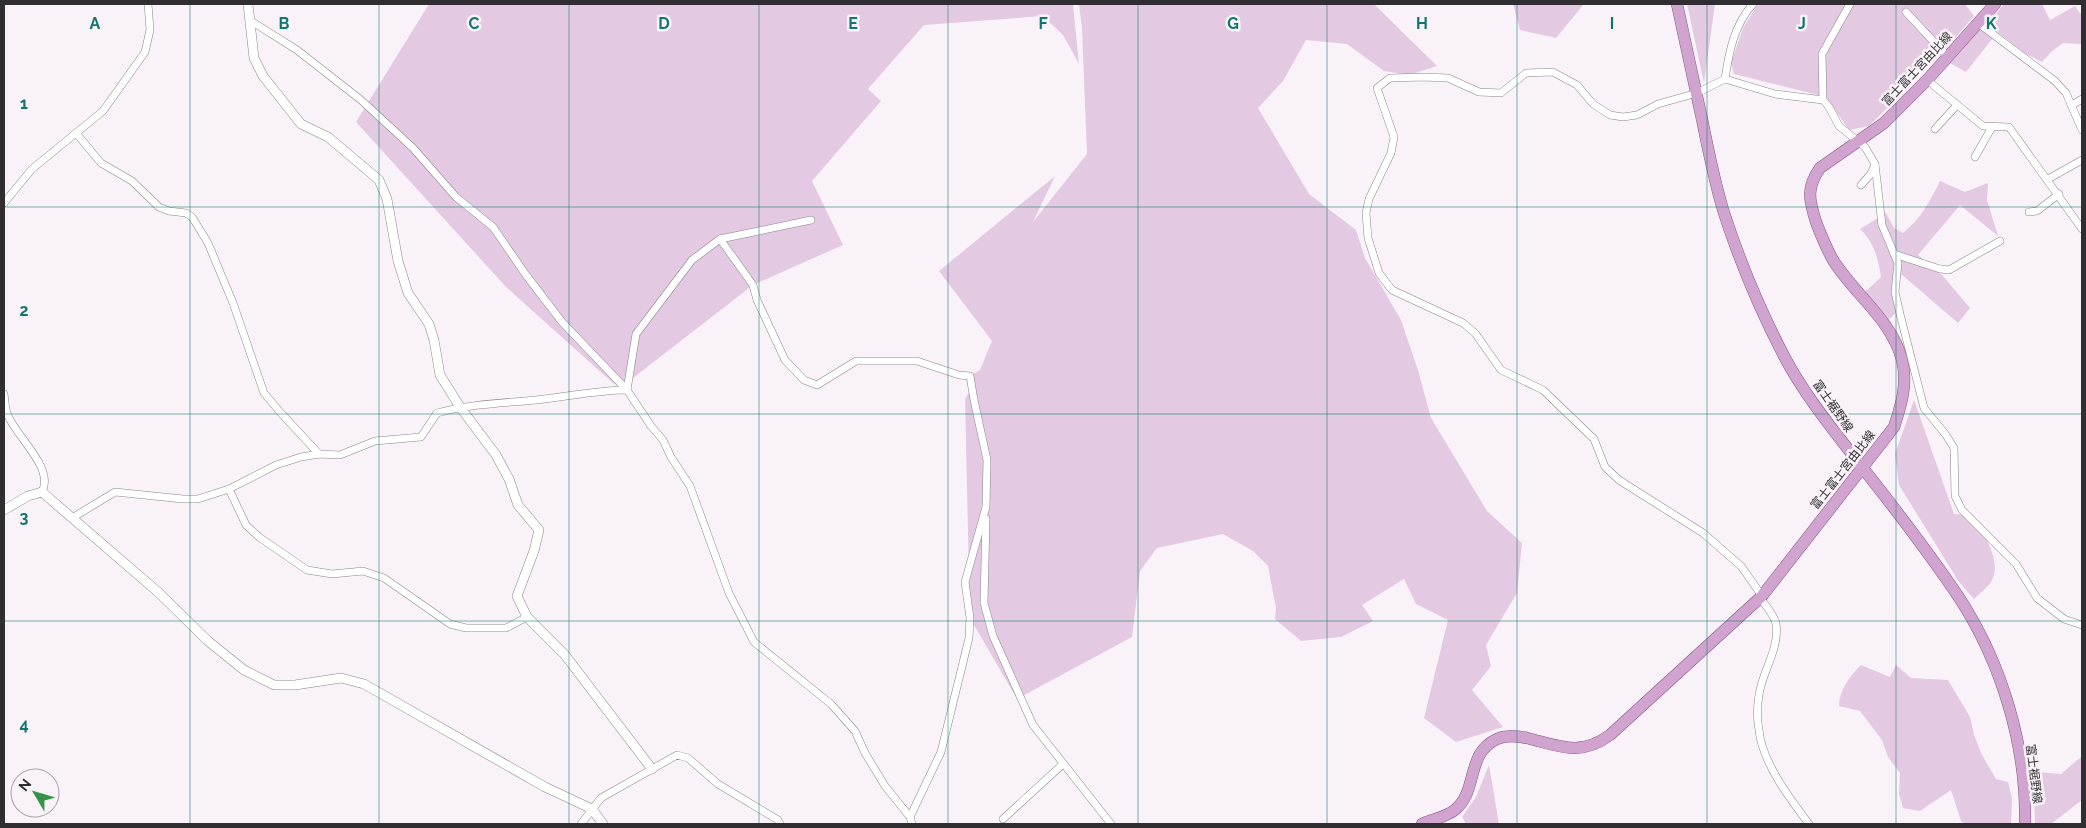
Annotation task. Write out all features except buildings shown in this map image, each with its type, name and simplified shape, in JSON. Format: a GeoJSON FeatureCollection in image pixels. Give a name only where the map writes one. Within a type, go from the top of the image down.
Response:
{"type":"FeatureCollection","features":[{"type":"Feature","properties":{"kind":"main road","name":"富士裾野線"},"geometry":{"type":"LineString","coordinates":[[1677,4],[1724,211],[1750,283],[1785,357],[1806,392],[1826,422],[1862,467],[1961,601],[1984,643],[2004,692],[2014,728],[2022,769],[2025,824]]}},
{"type":"Feature","properties":{"kind":"main road","name":"富士富士宮由比線"},"geometry":{"type":"LineString","coordinates":[[1422,824],[1451,813],[1458,808],[1467,795],[1475,762],[1482,751],[1498,738],[1516,736],[1574,749],[1589,747],[1610,736],[1761,597],[1894,427],[1902,403],[1904,380],[1902,362],[1897,345],[1888,330],[1833,260],[1810,204],[1810,190],[1813,177],[1820,168],[1884,123],[1927,80],[1995,4]]}},
{"type":"Feature","properties":{"kind":"street"},"geometry":{"type":"LineString","coordinates":[[4,203],[32,169],[103,111],[145,52],[150,30],[148,4]]}},
{"type":"Feature","properties":{"kind":"street"},"geometry":{"type":"LineString","coordinates":[[248,4],[254,58],[263,76],[300,124],[328,137],[379,180],[387,199],[398,261],[408,293],[429,324],[434,340],[440,375],[460,407],[496,455],[509,479],[518,505],[540,530],[517,596],[527,617],[565,655],[652,769]]}},
{"type":"Feature","properties":{"kind":"street"},"geometry":{"type":"LineString","coordinates":[[1725,79],[1729,51],[1734,36],[1754,4]]}},
{"type":"Feature","properties":{"kind":"street"},"geometry":{"type":"LineString","coordinates":[[1850,4],[1822,54],[1823,100],[1839,126],[1865,148],[1875,164],[1882,225],[1898,263],[1895,292],[1924,408],[1954,448],[1955,496],[1962,510],[2016,564],[2037,598],[2064,619],[2082,625]]}},
{"type":"Feature","properties":{"kind":"street"},"geometry":{"type":"LineString","coordinates":[[1906,12],[1948,57]]}},
{"type":"Feature","properties":{"kind":"street"},"geometry":{"type":"LineString","coordinates":[[251,21],[297,50],[361,100],[413,148],[456,197],[493,227],[526,275],[562,322],[627,390],[651,426],[663,440],[690,486],[729,593],[754,642],[831,704],[855,731],[865,753],[885,786],[911,821],[941,752],[969,638],[970,618],[965,582],[986,507]]}},
{"type":"Feature","properties":{"kind":"street"},"geometry":{"type":"LineString","coordinates":[[1978,23],[2055,81],[2066,93],[2082,130]]}},
{"type":"Feature","properties":{"kind":"street"},"geometry":{"type":"LineString","coordinates":[[1809,824],[1790,800],[1769,761],[1758,730],[1759,695],[1776,638],[1776,624],[1772,614],[1741,566],[1703,533],[1619,480],[1606,467],[1594,439],[1543,390],[1501,370],[1475,333],[1464,323],[1392,290],[1379,274],[1368,238],[1366,213],[1369,199],[1391,153],[1394,137],[1377,88],[1390,78],[1448,78],[1479,92],[1501,93],[1526,73],[1553,72],[1577,84],[1593,104],[1610,115],[1624,117],[1637,115],[1658,104],[1696,93],[1725,79],[1775,94],[1823,100]]}},
{"type":"Feature","properties":{"kind":"street"},"geometry":{"type":"LineString","coordinates":[[1927,80],[1983,126],[2010,127],[2082,229]]}},
{"type":"Feature","properties":{"kind":"street"},"geometry":{"type":"LineString","coordinates":[[2072,105],[2082,99]]}},
{"type":"Feature","properties":{"kind":"street"},"geometry":{"type":"LineString","coordinates":[[1935,129],[1957,105]]}},
{"type":"Feature","properties":{"kind":"street"},"geometry":{"type":"LineString","coordinates":[[1975,157],[1992,127]]}},
{"type":"Feature","properties":{"kind":"street"},"geometry":{"type":"LineString","coordinates":[[76,133],[101,164],[132,181],[159,206],[169,211],[186,212],[192,217],[208,244],[233,303],[264,393],[319,454]]}},
{"type":"Feature","properties":{"kind":"street"},"geometry":{"type":"LineString","coordinates":[[2048,179],[2082,160]]}},
{"type":"Feature","properties":{"kind":"street"},"geometry":{"type":"LineString","coordinates":[[1861,185],[1870,175],[1875,164]]}},
{"type":"Feature","properties":{"kind":"street"},"geometry":{"type":"LineString","coordinates":[[2030,212],[2037,211],[2059,194]]}},
{"type":"Feature","properties":{"kind":"street"},"geometry":{"type":"LineString","coordinates":[[627,390],[636,334],[692,260],[720,238],[811,220]]}},
{"type":"Feature","properties":{"kind":"street"},"geometry":{"type":"LineString","coordinates":[[720,238],[753,285],[757,300],[785,360],[804,380],[816,385],[856,361],[917,361],[959,375],[970,376],[987,460],[984,603],[994,636],[1033,725],[1111,824]]}},
{"type":"Feature","properties":{"kind":"street"},"geometry":{"type":"LineString","coordinates":[[1894,254],[1940,269],[1949,270],[2000,241]]}},
{"type":"Feature","properties":{"kind":"street"},"geometry":{"type":"LineString","coordinates":[[72,518],[116,492],[198,499],[229,489],[276,465],[301,457],[319,454],[340,455],[375,441],[421,437],[437,413],[460,407],[538,400],[604,390],[627,390]]}},
{"type":"Feature","properties":{"kind":"street"},"geometry":{"type":"LineString","coordinates":[[4,394],[7,414],[41,466],[45,485],[42,492]]}},
{"type":"Feature","properties":{"kind":"street"},"geometry":{"type":"LineString","coordinates":[[229,489],[246,525],[259,537],[307,570],[332,574],[363,571],[384,578],[450,624],[466,628],[506,628],[527,617]]}},
{"type":"Feature","properties":{"kind":"street"},"geometry":{"type":"LineString","coordinates":[[4,510],[28,496],[42,492]]}},
{"type":"Feature","properties":{"kind":"street"},"geometry":{"type":"LineString","coordinates":[[42,492],[158,592],[208,641],[244,670],[274,685],[295,685],[340,678],[364,684],[545,787],[592,809],[603,824]]}},
{"type":"Feature","properties":{"kind":"street"},"geometry":{"type":"LineString","coordinates":[[581,824],[601,798],[677,755],[688,758],[718,784],[778,820],[780,824]]}},
{"type":"Feature","properties":{"kind":"street"},"geometry":{"type":"LineString","coordinates":[[1003,819],[1063,764]]}},
{"type":"Feature","properties":{"kind":"shaded area"},"geometry":{"type":"Polygon","coordinates":[[[429,4],[1073,4],[1079,64],[1063,35],[1043,16],[924,25],[868,89],[881,101],[812,181],[843,245],[753,285],[633,378],[627,390],[613,383],[506,287],[356,122],[429,4]]]}},
{"type":"Feature","properties":{"kind":"shaded area"},"geometry":{"type":"Polygon","coordinates":[[[1079,4],[1374,4],[1437,66],[1409,75],[1384,71],[1347,44],[1306,40],[1283,81],[1258,108],[1309,194],[1356,230],[1365,258],[1401,320],[1418,370],[1431,418],[1487,511],[1522,543],[1517,593],[1486,645],[1491,666],[1472,690],[1503,727],[1456,742],[1424,718],[1448,620],[1416,604],[1404,579],[1362,605],[1373,621],[1341,637],[1301,641],[1275,619],[1276,608],[1268,566],[1253,551],[1223,534],[1157,548],[1140,571],[1132,637],[1017,699],[970,618],[965,399],[972,387],[970,376],[980,370],[992,341],[939,271],[1055,176],[1033,222],[1087,154],[1082,28],[1079,4]]]}},
{"type":"Feature","properties":{"kind":"shaded area"},"geometry":{"type":"Polygon","coordinates":[[[1513,4],[1584,4],[1556,38],[1520,30],[1513,4]]]}},
{"type":"Feature","properties":{"kind":"shaded area"},"geometry":{"type":"Polygon","coordinates":[[[1687,4],[1715,4],[1704,83],[1687,4]]]}},
{"type":"Feature","properties":{"kind":"shaded area"},"geometry":{"type":"Polygon","coordinates":[[[1758,4],[1965,4],[1974,16],[1943,52],[1945,42],[1942,53],[1869,126],[1849,130],[1826,97],[1734,74],[1731,63],[1743,28],[1758,4]]]}},
{"type":"Feature","properties":{"kind":"shaded area"},"geometry":{"type":"Polygon","coordinates":[[[2004,4],[2042,4],[2050,20],[2075,6],[2082,14],[2082,44],[2063,43],[2042,62],[2026,54],[1987,24],[2004,4]]]}},
{"type":"Feature","properties":{"kind":"shaded area"},"geometry":{"type":"Polygon","coordinates":[[[1979,28],[1993,38],[1966,72],[1948,62],[1979,28]]]}},
{"type":"Feature","properties":{"kind":"shaded area"},"geometry":{"type":"Polygon","coordinates":[[[1940,181],[1965,192],[1988,183],[1987,200],[1998,236],[1960,205],[1918,255],[1943,276],[1970,308],[1958,323],[1901,274],[1898,292],[1902,307],[1888,320],[1864,293],[1881,277],[1875,251],[1869,239],[1860,229],[1886,213],[1894,228],[1903,233],[1920,216],[1940,181]]]}},
{"type":"Feature","properties":{"kind":"shaded area"},"geometry":{"type":"Polygon","coordinates":[[[1914,400],[1954,514],[1972,515],[1993,554],[1995,570],[1992,581],[1974,599],[1959,582],[1899,485],[1895,454],[1914,400]]]}},
{"type":"Feature","properties":{"kind":"shaded area"},"geometry":{"type":"Polygon","coordinates":[[[1861,665],[1890,677],[1896,665],[1911,678],[1948,680],[1970,717],[1974,735],[1982,755],[1996,779],[2008,782],[2012,799],[2011,824],[1965,824],[1961,821],[1951,790],[1920,811],[1903,808],[1899,794],[1900,773],[1888,757],[1882,740],[1860,711],[1839,706],[1839,700],[1846,684],[1861,665]]]}},
{"type":"Feature","properties":{"kind":"shaded area"},"geometry":{"type":"Polygon","coordinates":[[[2082,756],[2082,800],[2051,824],[2035,824],[2034,790],[2037,772],[2061,774],[2082,756]]]}},
{"type":"Feature","properties":{"kind":"shaded area"},"geometry":{"type":"Polygon","coordinates":[[[1489,765],[1499,824],[1466,824],[1462,817],[1476,797],[1489,765]]]}}]}
